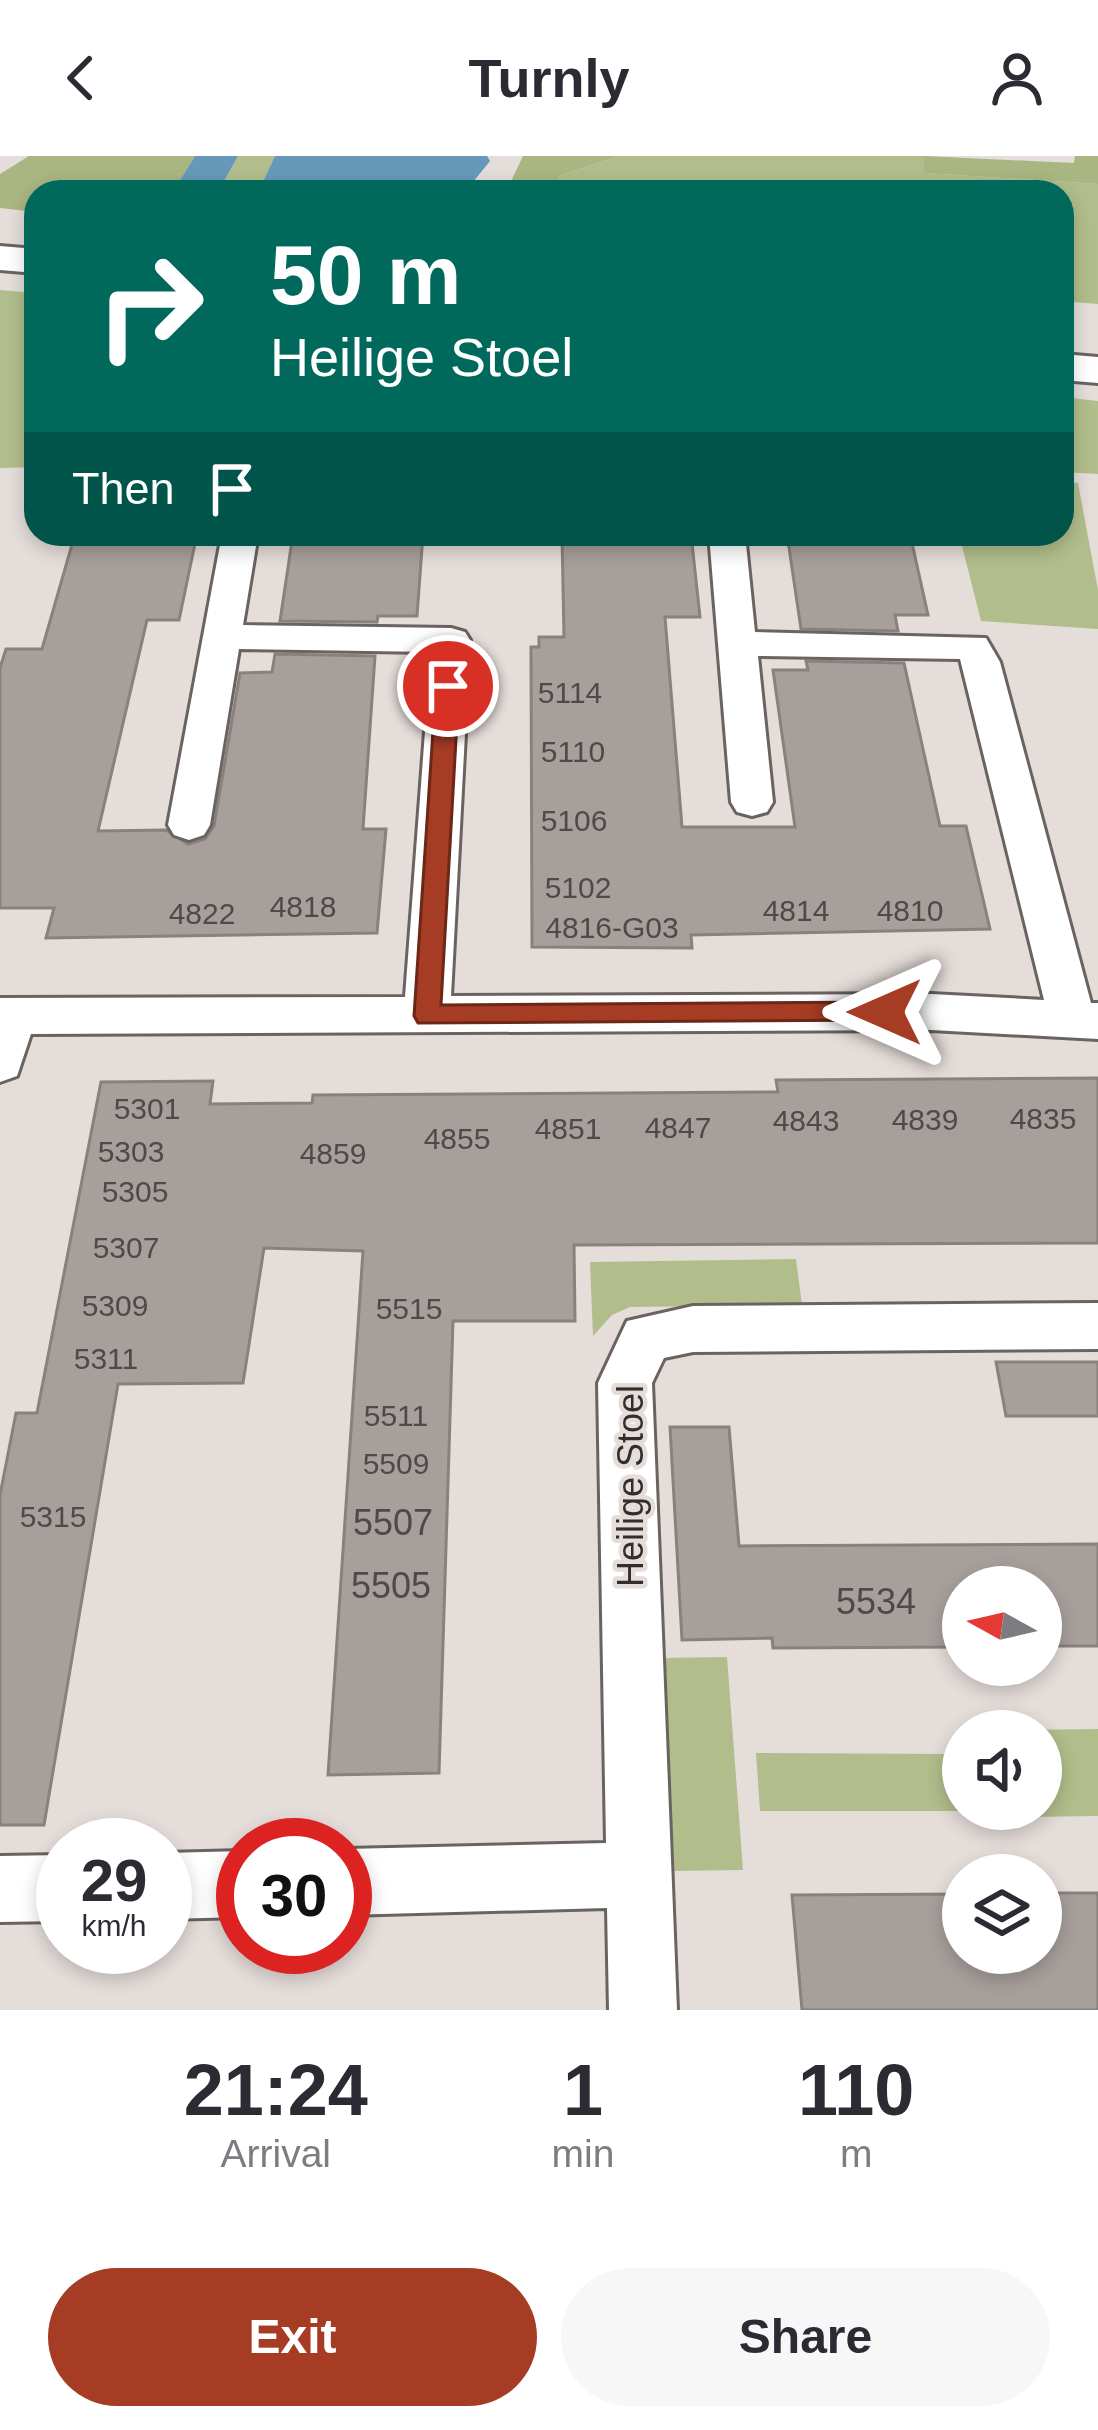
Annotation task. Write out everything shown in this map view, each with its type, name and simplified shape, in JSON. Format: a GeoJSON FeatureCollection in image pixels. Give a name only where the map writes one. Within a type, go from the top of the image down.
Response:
{"type":"FeatureCollection","features":[{"type":"Feature","properties":{"kind":"street"},"geometry":{"type":"LineString","coordinates":[[189,825],[238,546]]}},
{"type":"Feature","properties":{"kind":"street"},"geometry":{"type":"LineString","coordinates":[[728,546],[752,802]]}},
{"type":"Feature","properties":{"kind":"street"},"geometry":{"type":"LineString","coordinates":[[222,637],[451,640],[427,1016]]}},
{"type":"Feature","properties":{"kind":"street"},"geometry":{"type":"LineString","coordinates":[[0,1063],[6,1016],[931,1012],[1085,1020],[981,662],[972,647],[736,644]]}},
{"type":"Feature","properties":{"kind":"street","name":"Heilige Stoel"},"geometry":{"type":"LineString","coordinates":[[643,2010],[635,1875],[625,1382],[646,1338],[693,1329],[1098,1326]]}},
{"type":"Feature","properties":{"kind":"street"},"geometry":{"type":"LineString","coordinates":[[372,1881],[635,1875]]}},
{"type":"Feature","properties":{"kind":"street"},"geometry":{"type":"LineString","coordinates":[[0,1889],[36,1888]]}},
{"type":"Feature","properties":{"kind":"green space"},"geometry":{"type":"Polygon","coordinates":[[[29,156],[195,156],[180,180],[24,180],[24,211],[0,208],[0,174],[29,156]]]}},
{"type":"Feature","properties":{"kind":"green space"},"geometry":{"type":"Polygon","coordinates":[[[238,156],[275,156],[264,180],[225,180],[238,156]]]}},
{"type":"Feature","properties":{"kind":"green space"},"geometry":{"type":"Polygon","coordinates":[[[523,156],[619,156],[558,180],[512,180],[523,156]]]}},
{"type":"Feature","properties":{"kind":"green space"},"geometry":{"type":"Polygon","coordinates":[[[619,156],[924,156],[925,173],[1035,180],[558,180],[619,156]]]}},
{"type":"Feature","properties":{"kind":"green space"},"geometry":{"type":"Polygon","coordinates":[[[924,156],[1074,163],[1075,156],[1098,156],[1098,184],[924,173],[924,156]]]}},
{"type":"Feature","properties":{"kind":"green space"},"geometry":{"type":"Polygon","coordinates":[[[1074,182],[1098,184],[1098,304],[1074,302],[1074,182]]]}},
{"type":"Feature","properties":{"kind":"green space"},"geometry":{"type":"Polygon","coordinates":[[[0,290],[24,292],[24,467],[0,468],[0,290]]]}},
{"type":"Feature","properties":{"kind":"green space"},"geometry":{"type":"Polygon","coordinates":[[[1074,398],[1098,401],[1098,474],[1074,473],[1074,398]]]}},
{"type":"Feature","properties":{"kind":"green space"},"geometry":{"type":"Polygon","coordinates":[[[1074,483],[1078,483],[1098,590],[1098,629],[981,621],[962,546],[1074,546],[1074,483]]]}},
{"type":"Feature","properties":{"kind":"green space"},"geometry":{"type":"Polygon","coordinates":[[[796,1259],[802,1305],[630,1307],[612,1315],[593,1336],[590,1262],[796,1259]]]}},
{"type":"Feature","properties":{"kind":"green space"},"geometry":{"type":"Polygon","coordinates":[[[727,1657],[743,1870],[671,1871],[659,1658],[727,1657]]]}},
{"type":"Feature","properties":{"kind":"green space"},"geometry":{"type":"Polygon","coordinates":[[[1062,1729],[1098,1729],[1098,1816],[1062,1817],[1062,1729]]]}},
{"type":"Feature","properties":{"kind":"green space"},"geometry":{"type":"Polygon","coordinates":[[[756,1753],[942,1754],[942,1811],[760,1811],[756,1753]]]}},
{"type":"Feature","properties":{"kind":"water"},"geometry":{"type":"Polygon","coordinates":[[[195,156],[238,156],[225,180],[180,180],[195,156]]]}},
{"type":"Feature","properties":{"kind":"water"},"geometry":{"type":"Polygon","coordinates":[[[275,156],[487,156],[490,161],[475,180],[264,180],[275,156]]]}},
{"type":"Feature","properties":{"kind":"building"},"geometry":{"type":"Polygon","coordinates":[[[72,546],[194,546],[179,620],[147,620],[98,831],[166,830],[188,844],[205,839],[214,826],[240,673],[272,672],[275,654],[375,656],[363,829],[386,829],[377,933],[46,938],[54,908],[0,908],[0,668],[6,649],[42,649],[72,546]]]}},
{"type":"Feature","properties":{"kind":"building"},"geometry":{"type":"Polygon","coordinates":[[[291,546],[422,546],[417,616],[378,616],[377,622],[280,621],[291,546]]]}},
{"type":"Feature","properties":{"kind":"building"},"geometry":{"type":"Polygon","coordinates":[[[562,546],[692,546],[700,617],[665,617],[682,827],[795,827],[773,670],[808,670],[806,661],[904,663],[940,826],[966,826],[990,929],[691,935],[692,948],[532,947],[531,647],[539,647],[539,637],[564,637],[562,546]]]}},
{"type":"Feature","properties":{"kind":"building"},"geometry":{"type":"Polygon","coordinates":[[[789,546],[913,546],[928,615],[895,615],[898,631],[801,629],[789,546]]]}},
{"type":"Feature","properties":{"kind":"building"},"geometry":{"type":"Polygon","coordinates":[[[1098,1078],[1098,1243],[574,1245],[575,1321],[453,1321],[439,1773],[328,1775],[363,1251],[264,1248],[243,1383],[118,1384],[45,1818],[36,1818],[36,1825],[0,1825],[0,1495],[16,1413],[37,1413],[101,1082],[213,1081],[210,1104],[312,1103],[313,1095],[778,1092],[776,1080],[1098,1078]]]}},
{"type":"Feature","properties":{"kind":"building"},"geometry":{"type":"Polygon","coordinates":[[[996,1362],[1098,1362],[1098,1416],[1006,1416],[996,1362]]]}},
{"type":"Feature","properties":{"kind":"building"},"geometry":{"type":"Polygon","coordinates":[[[670,1427],[729,1427],[739,1546],[1098,1544],[1098,1646],[1062,1646],[1062,1566],[942,1566],[942,1647],[773,1648],[772,1638],[682,1640],[670,1427]]]}},
{"type":"Feature","properties":{"kind":"building"},"geometry":{"type":"Polygon","coordinates":[[[1062,1893],[1098,1893],[1098,2010],[802,2010],[792,1895],[942,1894],[942,1974],[1062,1974],[1062,1893]]]}},
{"type":"Feature","properties":{"kind":"route"},"geometry":{"type":"LineString","coordinates":[[448,686],[427,1016],[885,1012]]}}]}
